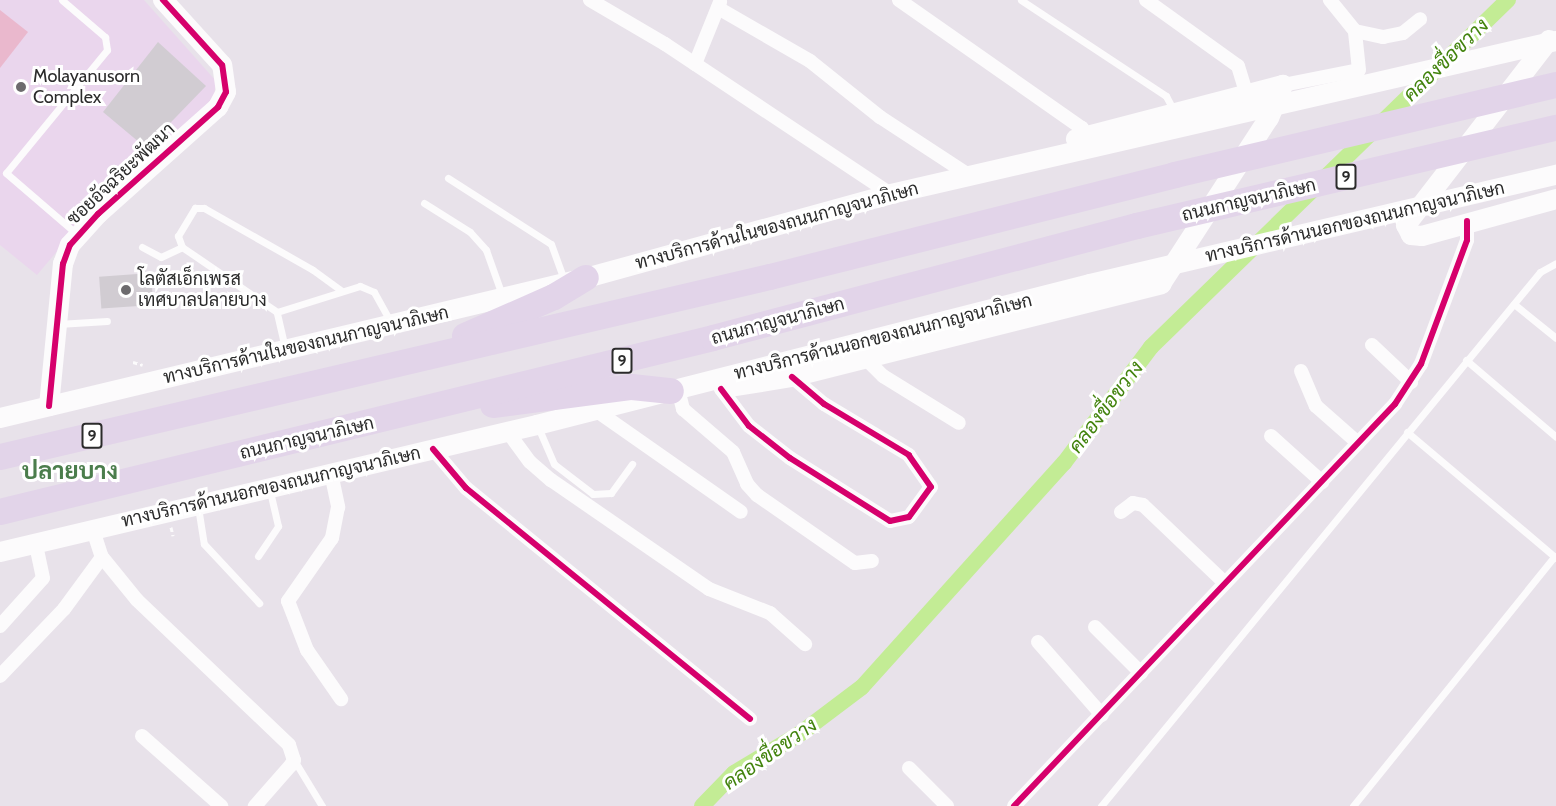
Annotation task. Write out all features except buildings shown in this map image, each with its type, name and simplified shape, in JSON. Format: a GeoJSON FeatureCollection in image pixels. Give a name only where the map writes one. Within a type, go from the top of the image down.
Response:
{"type":"FeatureCollection","features":[{"type":"Feature","properties":{"kind":"highway","name":"9"},"geometry":{"type":"LineString","coordinates":[[3,455],[770,278],[1175,175],[1556,85]]}},
{"type":"Feature","properties":{"kind":"highway","name":"ถนนกาญจนาภิเษก"},"geometry":{"type":"LineString","coordinates":[[0,512],[449,404],[1137,226],[1556,128]]}},
{"type":"Feature","properties":{"kind":"highway"},"geometry":{"type":"LineString","coordinates":[[402,363],[537,306],[575,280]]}},
{"type":"Feature","properties":{"kind":"highway"},"geometry":{"type":"LineString","coordinates":[[449,404],[522,404],[632,387],[682,388]]}},
{"type":"Feature","properties":{"kind":"main road","name":"ซอยอัจฉริยะพัฒนา"},"geometry":{"type":"LineString","coordinates":[[49,406],[63,264],[77,234],[218,107],[226,92],[222,65],[163,0]]}},
{"type":"Feature","properties":{"kind":"main road"},"geometry":{"type":"LineString","coordinates":[[1556,34],[1406,225],[1414,236],[1556,199]]}},
{"type":"Feature","properties":{"kind":"main road","name":"ทางบริการด้านในของถนนกาญจนาภิเษก"},"geometry":{"type":"LineString","coordinates":[[0,418],[575,280],[891,194],[1556,41]]}},
{"type":"Feature","properties":{"kind":"main road"},"geometry":{"type":"LineString","coordinates":[[928,186],[964,172],[1086,136],[1174,111],[1283,85]]}},
{"type":"Feature","properties":{"kind":"main road"},"geometry":{"type":"LineString","coordinates":[[682,388],[721,389],[792,377],[1161,284],[1269,118],[1283,85]]}},
{"type":"Feature","properties":{"kind":"main road","name":"ทางบริการด้านนอกของถนนกาญจนาภิเษก"},"geometry":{"type":"LineString","coordinates":[[0,552],[537,425],[1090,284],[1556,175]]}},
{"type":"Feature","properties":{"kind":"street"},"geometry":{"type":"LineString","coordinates":[[590,0],[695,64],[891,194]]}},
{"type":"Feature","properties":{"kind":"street"},"geometry":{"type":"LineString","coordinates":[[899,0],[1082,128],[1086,136]]}},
{"type":"Feature","properties":{"kind":"street"},"geometry":{"type":"LineString","coordinates":[[1146,0],[1238,66],[1246,93]]}},
{"type":"Feature","properties":{"kind":"street"},"geometry":{"type":"LineString","coordinates":[[1283,85],[1359,70],[1355,31],[1330,0]]}},
{"type":"Feature","properties":{"kind":"street"},"geometry":{"type":"LineString","coordinates":[[695,64],[719,4],[810,61],[880,117],[964,172]]}},
{"type":"Feature","properties":{"kind":"street"},"geometry":{"type":"LineString","coordinates":[[1355,31],[1383,37],[1403,33],[1420,20]]}},
{"type":"Feature","properties":{"kind":"street"},"geometry":{"type":"LineString","coordinates":[[1014,806],[1322,482],[1411,382],[1421,363],[1463,250],[1467,221]]}},
{"type":"Feature","properties":{"kind":"street"},"geometry":{"type":"LineString","coordinates":[[1372,345],[1411,382]]}},
{"type":"Feature","properties":{"kind":"street"},"geometry":{"type":"LineString","coordinates":[[864,357],[883,376],[959,423]]}},
{"type":"Feature","properties":{"kind":"street"},"geometry":{"type":"LineString","coordinates":[[1301,371],[1316,406],[1358,443]]}},
{"type":"Feature","properties":{"kind":"street"},"geometry":{"type":"LineString","coordinates":[[721,389],[749,426],[790,459],[890,522],[909,517],[931,487],[909,454],[824,404],[792,377]]}},
{"type":"Feature","properties":{"kind":"street"},"geometry":{"type":"LineString","coordinates":[[682,388],[683,409],[733,452],[747,484],[757,495],[855,563],[872,561]]}},
{"type":"Feature","properties":{"kind":"street"},"geometry":{"type":"LineString","coordinates":[[594,409],[741,512]]}},
{"type":"Feature","properties":{"kind":"street"},"geometry":{"type":"LineString","coordinates":[[508,432],[530,462],[551,480],[709,589],[770,613],[805,644]]}},
{"type":"Feature","properties":{"kind":"street"},"geometry":{"type":"LineString","coordinates":[[1272,436],[1322,482]]}},
{"type":"Feature","properties":{"kind":"street"},"geometry":{"type":"LineString","coordinates":[[434,448],[466,488],[750,719]]}},
{"type":"Feature","properties":{"kind":"street"},"geometry":{"type":"LineString","coordinates":[[331,473],[338,507],[332,538],[288,601],[307,650],[341,699]]}},
{"type":"Feature","properties":{"kind":"street"},"geometry":{"type":"LineString","coordinates":[[1121,512],[1133,503],[1143,505],[1225,583]]}},
{"type":"Feature","properties":{"kind":"street"},"geometry":{"type":"LineString","coordinates":[[93,530],[102,557],[137,600],[289,745],[294,760],[255,806]]}},
{"type":"Feature","properties":{"kind":"street"},"geometry":{"type":"LineString","coordinates":[[0,626],[43,578],[36,544]]}},
{"type":"Feature","properties":{"kind":"street"},"geometry":{"type":"LineString","coordinates":[[0,676],[64,609],[102,557]]}},
{"type":"Feature","properties":{"kind":"street"},"geometry":{"type":"LineString","coordinates":[[1095,627],[1141,673]]}},
{"type":"Feature","properties":{"kind":"street"},"geometry":{"type":"LineString","coordinates":[[1038,642],[1102,715]]}},
{"type":"Feature","properties":{"kind":"street"},"geometry":{"type":"LineString","coordinates":[[142,736],[221,806]]}},
{"type":"Feature","properties":{"kind":"street"},"geometry":{"type":"LineString","coordinates":[[909,768],[947,806]]}},
{"type":"Feature","properties":{"kind":"lane"},"geometry":{"type":"LineString","coordinates":[[62,0],[105,37],[107,50],[3,170],[77,234]]}},
{"type":"Feature","properties":{"kind":"lane"},"geometry":{"type":"LineString","coordinates":[[1021,0],[1166,96],[1174,111]]}},
{"type":"Feature","properties":{"kind":"lane"},"geometry":{"type":"LineString","coordinates":[[448,178],[551,244],[575,280]]}},
{"type":"Feature","properties":{"kind":"lane"},"geometry":{"type":"LineString","coordinates":[[424,203],[470,232],[486,250],[503,298]]}},
{"type":"Feature","properties":{"kind":"lane"},"geometry":{"type":"LineString","coordinates":[[286,350],[277,312],[182,247],[178,236],[192,211],[204,208],[313,270],[341,290]]}},
{"type":"Feature","properties":{"kind":"lane"},"geometry":{"type":"LineString","coordinates":[[142,247],[161,257],[182,247]]}},
{"type":"Feature","properties":{"kind":"lane"},"geometry":{"type":"LineString","coordinates":[[1101,806],[1466,360],[1540,272],[1556,263]]}},
{"type":"Feature","properties":{"kind":"lane"},"geometry":{"type":"LineString","coordinates":[[277,312],[341,290],[368,287],[392,325]]}},
{"type":"Feature","properties":{"kind":"lane"},"geometry":{"type":"LineString","coordinates":[[1514,304],[1556,338]]}},
{"type":"Feature","properties":{"kind":"lane"},"geometry":{"type":"LineString","coordinates":[[57,324],[107,321]]}},
{"type":"Feature","properties":{"kind":"lane"},"geometry":{"type":"LineString","coordinates":[[1466,360],[1556,437]]}},
{"type":"Feature","properties":{"kind":"lane"},"geometry":{"type":"LineString","coordinates":[[537,425],[554,464],[594,494],[611,493],[632,464]]}},
{"type":"Feature","properties":{"kind":"lane"},"geometry":{"type":"LineString","coordinates":[[1353,806],[1555,557],[1407,432]]}},
{"type":"Feature","properties":{"kind":"lane"},"geometry":{"type":"LineString","coordinates":[[258,556],[278,526],[269,488]]}},
{"type":"Feature","properties":{"kind":"lane"},"geometry":{"type":"LineString","coordinates":[[197,506],[204,544],[259,603]]}},
{"type":"Feature","properties":{"kind":"lane"},"geometry":{"type":"LineString","coordinates":[[294,760],[322,806]]}},
{"type":"Feature","properties":{"kind":"path"},"geometry":{"type":"LineString","coordinates":[[133,362],[136,374]]}},
{"type":"Feature","properties":{"kind":"path"},"geometry":{"type":"LineString","coordinates":[[170,524],[173,536]]}},
{"type":"Feature","properties":{"kind":"shaded area"},"geometry":{"type":"Polygon","coordinates":[[[0,0],[144,0],[216,81],[214,97],[70,236],[37,275],[0,245],[0,0]]]}},
{"type":"Feature","properties":{"kind":"shaded area"},"geometry":{"type":"Polygon","coordinates":[[[0,10],[28,32],[0,68],[0,10]]]}},
{"type":"Feature","properties":{"kind":"waterway","name":"คลองขื่อขวาง"},"geometry":{"type":"LineString","coordinates":[[702,806],[734,773],[801,733],[862,687],[1064,463],[1151,347],[1508,0]]}},
{"type":"Feature","properties":{"kind":"cycle path"},"geometry":{"type":"LineString","coordinates":[[49,406],[63,264],[70,245],[98,214],[218,107],[226,92],[222,65],[163,0]]}},
{"type":"Feature","properties":{"kind":"cycle path"},"geometry":{"type":"LineString","coordinates":[[1014,806],[1395,404],[1421,364],[1467,240],[1467,221]]}},
{"type":"Feature","properties":{"kind":"cycle path"},"geometry":{"type":"LineString","coordinates":[[721,389],[749,426],[790,458],[890,521],[909,517],[931,487],[909,455],[824,404],[792,377]]}},
{"type":"Feature","properties":{"kind":"cycle path"},"geometry":{"type":"LineString","coordinates":[[433,449],[466,488],[750,719]]}},
{"type":"Feature","properties":{"kind":"place","name":"Molayanusorn Complex"},"geometry":{"type":"Point","coordinates":[21,87]}},
{"type":"Feature","properties":{"kind":"place","name":"โลตัสเอ็กเพรส เทศบาลปลายบาง"},"geometry":{"type":"Point","coordinates":[126,290]}},
{"type":"Feature","properties":{"kind":"district","name":"ปลายบาง"},"geometry":{"type":"Point","coordinates":[70,471]}}]}
